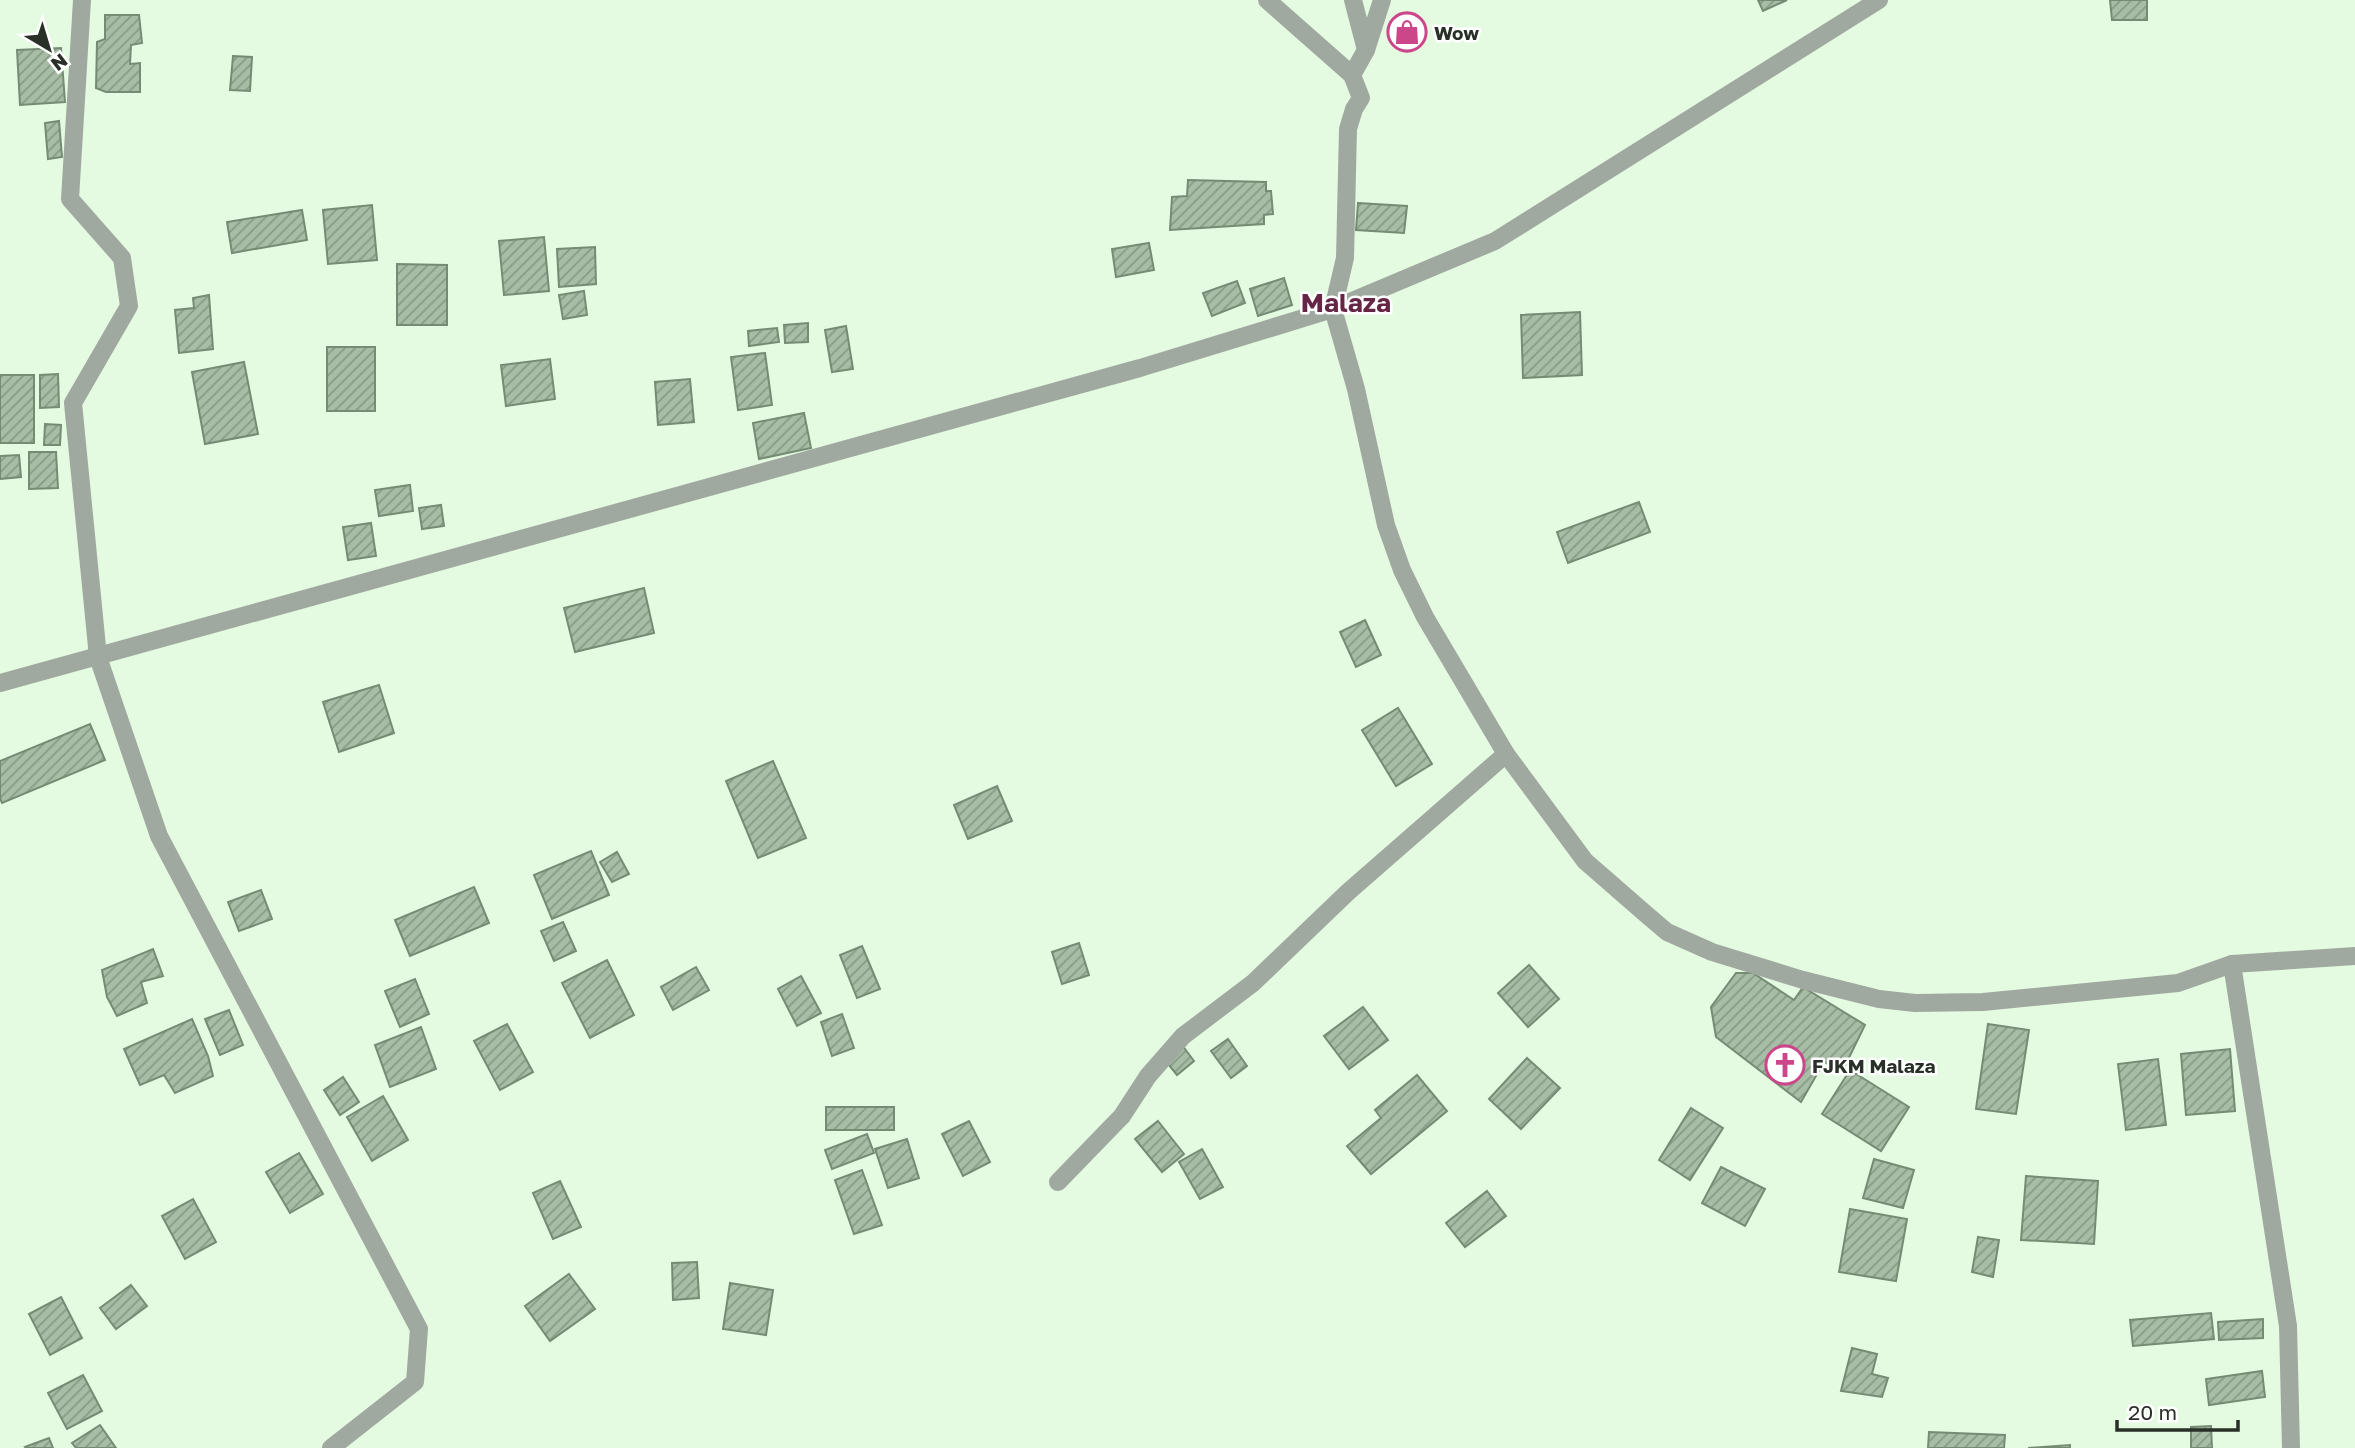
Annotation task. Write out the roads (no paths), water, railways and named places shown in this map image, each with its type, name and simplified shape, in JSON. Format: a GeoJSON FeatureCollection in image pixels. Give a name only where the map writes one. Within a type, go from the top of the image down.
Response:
{"type":"FeatureCollection","features":[{"type":"Feature","properties":{"kind":"street"},"geometry":{"type":"LineString","coordinates":[[82,0],[70,199],[122,258],[129,306],[73,403],[98,657],[159,836],[419,1329],[415,1382],[331,1448]]}},
{"type":"Feature","properties":{"kind":"street"},"geometry":{"type":"LineString","coordinates":[[1267,0],[1352,75],[1361,98],[1354,109],[1348,129],[1345,258],[1333,309],[1356,389],[1386,525],[1402,570],[1424,618],[1506,754],[1585,861],[1667,932],[1712,952],[1803,980],[1879,999],[1914,1003],[1983,1002],[2178,983],[2232,964],[2355,956]]}},
{"type":"Feature","properties":{"kind":"street"},"geometry":{"type":"LineString","coordinates":[[1353,0],[1366,50]]}},
{"type":"Feature","properties":{"kind":"street"},"geometry":{"type":"LineString","coordinates":[[1352,75],[1366,50],[1382,0]]}},
{"type":"Feature","properties":{"kind":"street"},"geometry":{"type":"LineString","coordinates":[[0,683],[1140,368],[1333,309],[1495,241],[1879,0]]}},
{"type":"Feature","properties":{"kind":"street"},"geometry":{"type":"LineString","coordinates":[[1058,1182],[1122,1116],[1148,1076],[1183,1036],[1253,982],[1348,892],[1506,754]]}},
{"type":"Feature","properties":{"kind":"street"},"geometry":{"type":"LineString","coordinates":[[2232,964],[2288,1326],[2291,1448]]}},
{"type":"Feature","properties":{"kind":"place","name":"Wow"},"geometry":{"type":"Point","coordinates":[1407,32]}},
{"type":"Feature","properties":{"kind":"place","name":"FJKM Malaza"},"geometry":{"type":"Point","coordinates":[1785,1065]}},
{"type":"Feature","properties":{"kind":"district","name":"Malaza"},"geometry":{"type":"Point","coordinates":[1346,302]}}]}
